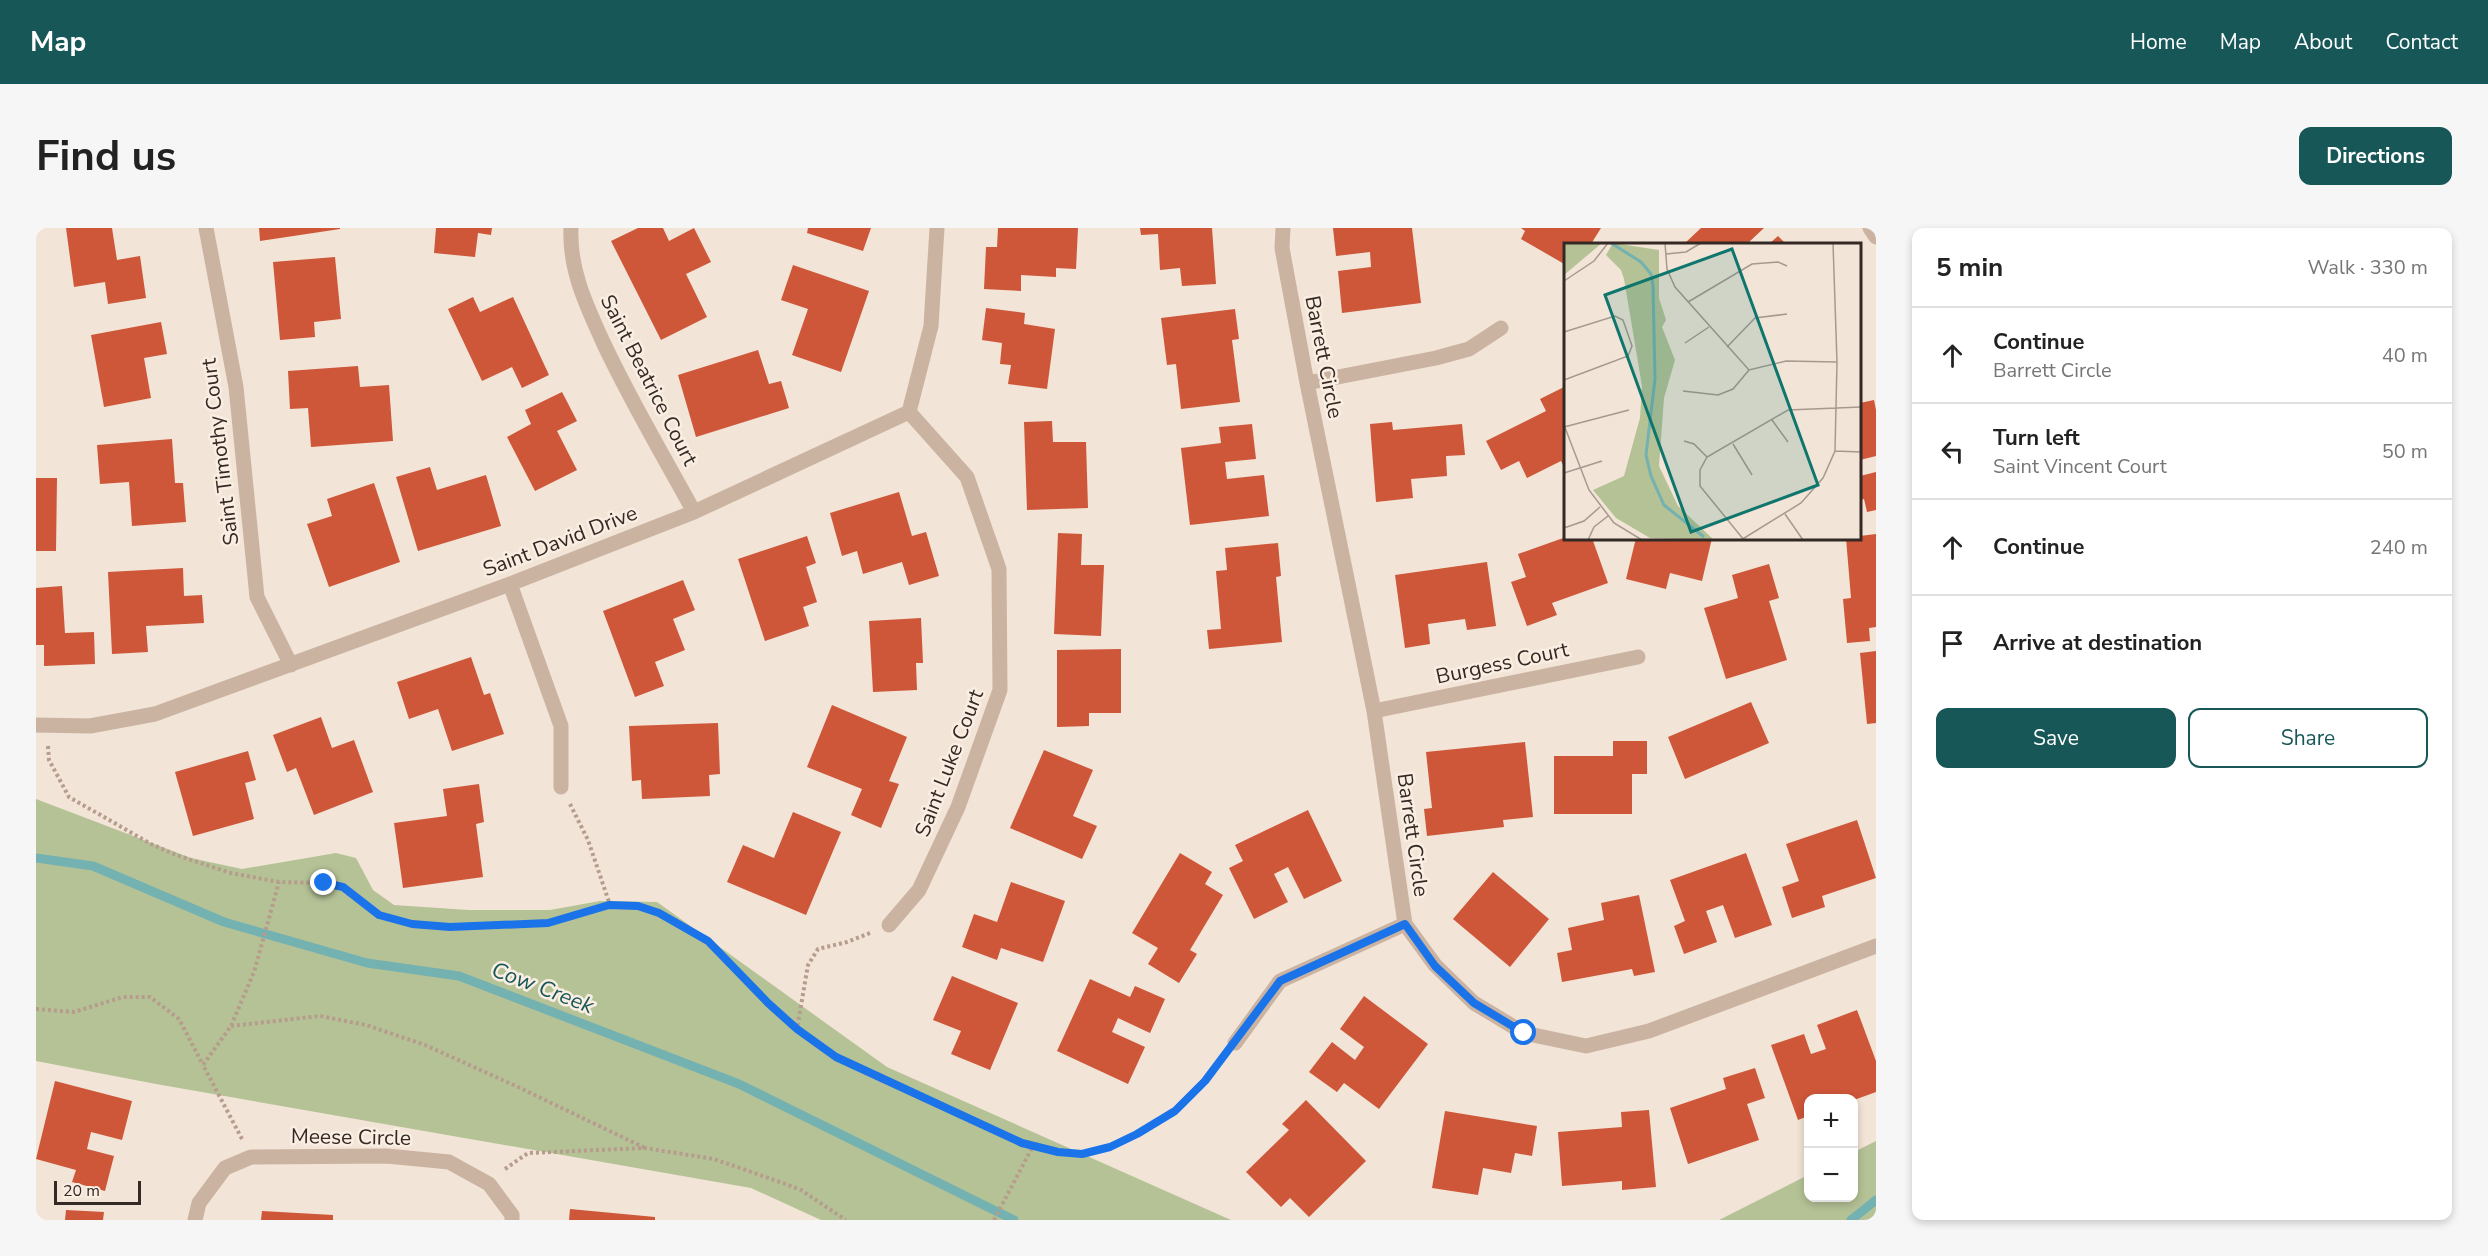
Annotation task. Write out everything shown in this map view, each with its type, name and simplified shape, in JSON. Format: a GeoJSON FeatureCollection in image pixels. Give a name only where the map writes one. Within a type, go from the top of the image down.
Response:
{"type":"FeatureCollection","features":[{"type":"Feature","properties":{"kind":"street","name":"Saint Timothy Court"},"geometry":{"type":"LineString","coordinates":[[206,228],[236,387],[257,597],[291,665]]}},
{"type":"Feature","properties":{"kind":"street","name":"Saint Beatrice Court"},"geometry":{"type":"LineString","coordinates":[[571,228],[570,244],[580,292],[619,376],[694,512]]}},
{"type":"Feature","properties":{"kind":"street"},"geometry":{"type":"LineString","coordinates":[[909,412],[931,326],[937,228]]}},
{"type":"Feature","properties":{"kind":"street","name":"Barrett Circle"},"geometry":{"type":"LineString","coordinates":[[1283,228],[1282,248],[1307,383],[1374,711],[1405,924],[1435,966],[1474,1003],[1524,1033],[1586,1046],[1649,1030],[1876,946]]}},
{"type":"Feature","properties":{"kind":"street"},"geometry":{"type":"LineString","coordinates":[[1870,228],[1876,237]]}},
{"type":"Feature","properties":{"kind":"street"},"geometry":{"type":"LineString","coordinates":[[1307,383],[1469,349],[1501,328]]}},
{"type":"Feature","properties":{"kind":"street","name":"Saint David Drive"},"geometry":{"type":"LineString","coordinates":[[41,725],[90,726],[155,714],[291,665],[510,584],[694,512],[909,412]]}},
{"type":"Feature","properties":{"kind":"street","name":"Saint Luke Court"},"geometry":{"type":"LineString","coordinates":[[889,925],[919,890],[958,807],[1000,690],[999,569],[967,477],[909,412]]}},
{"type":"Feature","properties":{"kind":"street"},"geometry":{"type":"LineString","coordinates":[[510,584],[561,726],[561,787]]}},
{"type":"Feature","properties":{"kind":"street","name":"Burgess Court"},"geometry":{"type":"LineString","coordinates":[[1374,711],[1638,657]]}},
{"type":"Feature","properties":{"kind":"street"},"geometry":{"type":"LineString","coordinates":[[1235,1042],[1280,981],[1405,924]]}},
{"type":"Feature","properties":{"kind":"street","name":"Meese Circle"},"geometry":{"type":"LineString","coordinates":[[195,1220],[199,1203],[225,1168],[250,1156],[387,1156],[449,1162],[489,1184],[512,1215],[512,1220]]}},
{"type":"Feature","properties":{"kind":"path"},"geometry":{"type":"LineString","coordinates":[[41,725],[50,760],[69,797],[151,844],[176,855],[231,873],[279,882],[324,883],[343,887],[379,915],[412,924],[450,927],[548,923],[609,905],[638,906],[659,913],[708,941],[768,1003],[797,1029],[836,1057],[1033,1146],[1082,1154],[1110,1147],[1137,1134],[1175,1111],[1205,1081],[1235,1042]]}},
{"type":"Feature","properties":{"kind":"path"},"geometry":{"type":"LineString","coordinates":[[561,787],[588,840],[609,905]]}},
{"type":"Feature","properties":{"kind":"path"},"geometry":{"type":"LineString","coordinates":[[203,1065],[231,1026],[254,972],[279,882]]}},
{"type":"Feature","properties":{"kind":"path"},"geometry":{"type":"LineString","coordinates":[[797,1029],[808,966],[818,949],[847,942],[889,925]]}},
{"type":"Feature","properties":{"kind":"path"},"geometry":{"type":"LineString","coordinates":[[36,1009],[74,1012],[123,996],[150,997],[179,1019],[250,1156]]}},
{"type":"Feature","properties":{"kind":"path"},"geometry":{"type":"LineString","coordinates":[[231,1026],[320,1016],[366,1025],[436,1050],[645,1148]]}},
{"type":"Feature","properties":{"kind":"path"},"geometry":{"type":"LineString","coordinates":[[994,1220],[1033,1146]]}},
{"type":"Feature","properties":{"kind":"path"},"geometry":{"type":"LineString","coordinates":[[489,1184],[528,1153],[645,1148],[714,1159],[783,1183],[801,1190],[846,1220]]}},
{"type":"Feature","properties":{"kind":"green space"},"geometry":{"type":"Polygon","coordinates":[[[36,799],[191,858],[242,869],[336,853],[356,858],[373,890],[394,905],[469,910],[550,910],[600,901],[657,902],[887,1067],[1231,1220],[821,1220],[751,1188],[36,1061],[36,799]]]}},
{"type":"Feature","properties":{"kind":"green space"},"geometry":{"type":"Polygon","coordinates":[[[1876,1141],[1876,1220],[1719,1220],[1804,1177],[1804,1202],[1858,1202],[1858,1150],[1876,1141]]]}},
{"type":"Feature","properties":{"kind":"building"},"geometry":{"type":"Polygon","coordinates":[[[66,228],[112,228],[117,260],[140,256],[146,298],[108,304],[105,282],[74,287],[66,228]]]}},
{"type":"Feature","properties":{"kind":"building"},"geometry":{"type":"Polygon","coordinates":[[[259,228],[340,228],[340,229],[260,241],[259,228]]]}},
{"type":"Feature","properties":{"kind":"building"},"geometry":{"type":"Polygon","coordinates":[[[436,228],[492,228],[491,235],[478,233],[475,257],[434,253],[436,228]]]}},
{"type":"Feature","properties":{"kind":"building"},"geometry":{"type":"Polygon","coordinates":[[[638,228],[663,228],[669,241],[694,228],[711,262],[686,274],[707,317],[661,340],[611,241],[638,228]]]}},
{"type":"Feature","properties":{"kind":"building"},"geometry":{"type":"Polygon","coordinates":[[[808,228],[871,228],[863,251],[807,233],[808,228]]]}},
{"type":"Feature","properties":{"kind":"building"},"geometry":{"type":"Polygon","coordinates":[[[998,228],[1078,228],[1076,269],[1056,268],[1056,277],[1021,275],[1021,291],[984,289],[986,247],[997,247],[998,228]]]}},
{"type":"Feature","properties":{"kind":"building"},"geometry":{"type":"Polygon","coordinates":[[[1140,228],[1212,228],[1216,284],[1182,286],[1180,268],[1160,270],[1158,234],[1141,235],[1140,228]]]}},
{"type":"Feature","properties":{"kind":"building"},"geometry":{"type":"Polygon","coordinates":[[[1333,228],[1412,228],[1421,303],[1342,313],[1338,271],[1371,267],[1370,252],[1336,256],[1333,228]]]}},
{"type":"Feature","properties":{"kind":"building"},"geometry":{"type":"Polygon","coordinates":[[[1521,228],[1601,228],[1592,243],[1564,243],[1564,264],[1521,239],[1525,231],[1521,228]]]}},
{"type":"Feature","properties":{"kind":"building"},"geometry":{"type":"Polygon","coordinates":[[[1701,228],[1764,228],[1748,243],[1685,243],[1701,228]]]}},
{"type":"Feature","properties":{"kind":"building"},"geometry":{"type":"Polygon","coordinates":[[[1778,236],[1785,243],[1770,243],[1778,236]]]}},
{"type":"Feature","properties":{"kind":"building"},"geometry":{"type":"Polygon","coordinates":[[[335,257],[341,319],[314,322],[315,337],[280,340],[273,262],[335,257]]]}},
{"type":"Feature","properties":{"kind":"building"},"geometry":{"type":"Polygon","coordinates":[[[793,265],[869,291],[841,372],[792,355],[808,309],[781,300],[793,265]]]}},
{"type":"Feature","properties":{"kind":"building"},"geometry":{"type":"Polygon","coordinates":[[[473,297],[480,312],[513,297],[549,375],[522,388],[512,367],[482,381],[448,309],[473,297]]]}},
{"type":"Feature","properties":{"kind":"building"},"geometry":{"type":"Polygon","coordinates":[[[986,308],[1025,313],[1024,324],[1055,329],[1047,389],[1008,384],[1011,365],[1000,364],[1002,343],[982,340],[986,308]]]}},
{"type":"Feature","properties":{"kind":"building"},"geometry":{"type":"Polygon","coordinates":[[[1235,309],[1239,339],[1232,340],[1240,402],[1181,409],[1176,364],[1167,365],[1161,318],[1235,309]]]}},
{"type":"Feature","properties":{"kind":"building"},"geometry":{"type":"Polygon","coordinates":[[[161,322],[167,354],[144,358],[151,398],[104,407],[91,335],[161,322]]]}},
{"type":"Feature","properties":{"kind":"building"},"geometry":{"type":"Polygon","coordinates":[[[758,350],[769,384],[781,381],[789,408],[696,437],[678,375],[758,350]]]}},
{"type":"Feature","properties":{"kind":"building"},"geometry":{"type":"Polygon","coordinates":[[[358,366],[360,387],[389,385],[393,441],[311,447],[308,408],[290,409],[288,371],[358,366]]]}},
{"type":"Feature","properties":{"kind":"building"},"geometry":{"type":"Polygon","coordinates":[[[1564,387],[1564,467],[1561,461],[1527,478],[1519,461],[1501,470],[1486,441],[1546,411],[1540,399],[1564,387]]]}},
{"type":"Feature","properties":{"kind":"building"},"geometry":{"type":"Polygon","coordinates":[[[562,392],[577,421],[557,431],[577,470],[535,491],[507,437],[531,424],[525,410],[562,392]]]}},
{"type":"Feature","properties":{"kind":"building"},"geometry":{"type":"Polygon","coordinates":[[[1874,400],[1876,456],[1861,460],[1861,403],[1874,400]]]}},
{"type":"Feature","properties":{"kind":"building"},"geometry":{"type":"Polygon","coordinates":[[[1052,421],[1053,442],[1086,442],[1088,508],[1027,510],[1024,422],[1052,421]]]}},
{"type":"Feature","properties":{"kind":"building"},"geometry":{"type":"Polygon","coordinates":[[[1392,422],[1393,430],[1462,424],[1465,455],[1446,456],[1447,476],[1411,479],[1413,498],[1376,502],[1370,424],[1392,422]]]}},
{"type":"Feature","properties":{"kind":"building"},"geometry":{"type":"Polygon","coordinates":[[[1252,424],[1256,459],[1225,462],[1227,479],[1264,475],[1269,516],[1190,525],[1181,448],[1221,443],[1219,427],[1252,424]]]}},
{"type":"Feature","properties":{"kind":"building"},"geometry":{"type":"Polygon","coordinates":[[[172,439],[175,483],[183,483],[186,522],[132,526],[129,482],[100,484],[97,445],[172,439]]]}},
{"type":"Feature","properties":{"kind":"building"},"geometry":{"type":"Polygon","coordinates":[[[430,467],[437,490],[486,475],[501,526],[418,551],[396,477],[430,467]]]}},
{"type":"Feature","properties":{"kind":"building"},"geometry":{"type":"Polygon","coordinates":[[[1876,472],[1876,510],[1867,512],[1864,499],[1861,500],[1861,476],[1876,472]]]}},
{"type":"Feature","properties":{"kind":"building"},"geometry":{"type":"Polygon","coordinates":[[[36,478],[57,478],[56,551],[36,551],[36,478]]]}},
{"type":"Feature","properties":{"kind":"building"},"geometry":{"type":"Polygon","coordinates":[[[374,483],[400,562],[329,587],[307,524],[332,516],[327,499],[374,483]]]}},
{"type":"Feature","properties":{"kind":"building"},"geometry":{"type":"Polygon","coordinates":[[[899,492],[912,536],[926,532],[939,576],[909,585],[902,562],[863,574],[857,551],[842,556],[830,513],[899,492]]]}},
{"type":"Feature","properties":{"kind":"building"},"geometry":{"type":"Polygon","coordinates":[[[1058,533],[1082,534],[1081,565],[1104,565],[1101,636],[1054,634],[1058,533]]]}},
{"type":"Feature","properties":{"kind":"building"},"geometry":{"type":"Polygon","coordinates":[[[1876,534],[1876,627],[1869,628],[1870,641],[1847,643],[1843,599],[1851,598],[1846,540],[1861,540],[1861,536],[1876,534]]]}},
{"type":"Feature","properties":{"kind":"building"},"geometry":{"type":"Polygon","coordinates":[[[807,536],[816,563],[806,567],[817,602],[803,607],[809,626],[765,641],[738,559],[807,536]]]}},
{"type":"Feature","properties":{"kind":"building"},"geometry":{"type":"Polygon","coordinates":[[[1564,538],[1564,540],[1593,540],[1608,583],[1552,603],[1557,615],[1527,626],[1511,582],[1526,577],[1518,554],[1564,538]]]}},
{"type":"Feature","properties":{"kind":"building"},"geometry":{"type":"Polygon","coordinates":[[[1636,540],[1712,540],[1702,581],[1670,573],[1666,589],[1626,579],[1636,540]]]}},
{"type":"Feature","properties":{"kind":"building"},"geometry":{"type":"Polygon","coordinates":[[[1278,543],[1281,576],[1276,577],[1282,642],[1209,649],[1207,630],[1221,629],[1216,571],[1227,570],[1225,548],[1278,543]]]}},
{"type":"Feature","properties":{"kind":"building"},"geometry":{"type":"Polygon","coordinates":[[[1487,562],[1496,626],[1467,630],[1465,619],[1428,624],[1430,644],[1405,648],[1395,575],[1487,562]]]}},
{"type":"Feature","properties":{"kind":"building"},"geometry":{"type":"Polygon","coordinates":[[[1769,564],[1779,598],[1769,601],[1787,660],[1726,679],[1704,608],[1738,598],[1732,575],[1769,564]]]}},
{"type":"Feature","properties":{"kind":"building"},"geometry":{"type":"Polygon","coordinates":[[[183,568],[184,596],[202,595],[204,623],[146,626],[148,652],[112,654],[108,572],[183,568]]]}},
{"type":"Feature","properties":{"kind":"building"},"geometry":{"type":"Polygon","coordinates":[[[683,580],[695,610],[673,619],[685,650],[655,662],[664,686],[635,697],[603,611],[683,580]]]}},
{"type":"Feature","properties":{"kind":"building"},"geometry":{"type":"Polygon","coordinates":[[[62,586],[65,633],[94,632],[95,664],[44,666],[44,645],[36,645],[36,588],[62,586]]]}},
{"type":"Feature","properties":{"kind":"building"},"geometry":{"type":"Polygon","coordinates":[[[921,618],[923,663],[916,663],[917,690],[873,692],[869,621],[921,618]]]}},
{"type":"Feature","properties":{"kind":"building"},"geometry":{"type":"Polygon","coordinates":[[[1121,649],[1121,713],[1089,713],[1089,726],[1057,727],[1057,650],[1121,649]]]}},
{"type":"Feature","properties":{"kind":"building"},"geometry":{"type":"Polygon","coordinates":[[[1876,651],[1876,723],[1867,724],[1860,653],[1876,651]]]}},
{"type":"Feature","properties":{"kind":"building"},"geometry":{"type":"Polygon","coordinates":[[[471,657],[484,695],[490,693],[504,734],[452,751],[438,709],[409,719],[397,682],[471,657]]]}},
{"type":"Feature","properties":{"kind":"building"},"geometry":{"type":"Polygon","coordinates":[[[1751,702],[1769,743],[1685,779],[1668,737],[1751,702]]]}},
{"type":"Feature","properties":{"kind":"building"},"geometry":{"type":"Polygon","coordinates":[[[832,705],[907,737],[889,781],[899,784],[881,828],[851,815],[862,789],[807,767],[832,705]]]}},
{"type":"Feature","properties":{"kind":"building"},"geometry":{"type":"Polygon","coordinates":[[[321,717],[332,748],[354,740],[373,792],[314,815],[296,768],[287,772],[273,735],[321,717]]]}},
{"type":"Feature","properties":{"kind":"building"},"geometry":{"type":"Polygon","coordinates":[[[718,723],[720,774],[709,775],[710,796],[642,799],[641,780],[632,781],[629,726],[718,723]]]}},
{"type":"Feature","properties":{"kind":"building"},"geometry":{"type":"Polygon","coordinates":[[[1613,741],[1647,741],[1647,774],[1632,774],[1632,814],[1554,814],[1554,756],[1613,756],[1613,741]]]}},
{"type":"Feature","properties":{"kind":"building"},"geometry":{"type":"Polygon","coordinates":[[[1525,742],[1533,817],[1503,820],[1504,827],[1427,836],[1424,809],[1432,808],[1426,752],[1525,742]]]}},
{"type":"Feature","properties":{"kind":"building"},"geometry":{"type":"Polygon","coordinates":[[[1044,750],[1093,770],[1073,816],[1097,826],[1082,859],[1010,828],[1044,750]]]}},
{"type":"Feature","properties":{"kind":"building"},"geometry":{"type":"Polygon","coordinates":[[[248,751],[256,780],[245,783],[254,819],[193,836],[175,772],[248,751]]]}},
{"type":"Feature","properties":{"kind":"building"},"geometry":{"type":"Polygon","coordinates":[[[479,784],[484,822],[476,824],[483,877],[403,888],[394,823],[447,816],[443,789],[479,784]]]}},
{"type":"Feature","properties":{"kind":"building"},"geometry":{"type":"Polygon","coordinates":[[[1308,810],[1342,881],[1304,899],[1288,867],[1274,874],[1288,902],[1254,919],[1229,868],[1243,861],[1235,845],[1308,810]]]}},
{"type":"Feature","properties":{"kind":"building"},"geometry":{"type":"Polygon","coordinates":[[[793,812],[841,832],[806,915],[727,882],[743,845],[774,858],[793,812]]]}},
{"type":"Feature","properties":{"kind":"building"},"geometry":{"type":"Polygon","coordinates":[[[1857,820],[1876,878],[1822,896],[1825,907],[1792,918],[1782,887],[1799,881],[1786,844],[1857,820]]]}},
{"type":"Feature","properties":{"kind":"building"},"geometry":{"type":"Polygon","coordinates":[[[1180,853],[1212,872],[1205,884],[1223,895],[1190,950],[1197,954],[1179,983],[1148,964],[1158,948],[1132,933],[1180,853]]]}},
{"type":"Feature","properties":{"kind":"building"},"geometry":{"type":"Polygon","coordinates":[[[1746,853],[1772,925],[1735,938],[1723,905],[1706,911],[1717,942],[1684,954],[1674,926],[1685,921],[1670,880],[1746,853]]]}},
{"type":"Feature","properties":{"kind":"building"},"geometry":{"type":"Polygon","coordinates":[[[1493,872],[1549,919],[1510,967],[1453,919],[1493,872]]]}},
{"type":"Feature","properties":{"kind":"building"},"geometry":{"type":"Polygon","coordinates":[[[1011,882],[1065,901],[1043,962],[1001,948],[997,960],[962,947],[974,914],[997,922],[1011,882]]]}},
{"type":"Feature","properties":{"kind":"building"},"geometry":{"type":"Polygon","coordinates":[[[1639,895],[1655,972],[1634,976],[1632,969],[1562,982],[1557,953],[1572,950],[1568,928],[1604,920],[1601,903],[1639,895]]]}},
{"type":"Feature","properties":{"kind":"building"},"geometry":{"type":"Polygon","coordinates":[[[952,976],[1018,1003],[990,1070],[951,1054],[961,1031],[933,1020],[952,976]]]}},
{"type":"Feature","properties":{"kind":"building"},"geometry":{"type":"Polygon","coordinates":[[[1090,979],[1130,997],[1135,986],[1165,999],[1150,1033],[1118,1018],[1112,1032],[1145,1047],[1128,1084],[1057,1051],[1090,979]]]}},
{"type":"Feature","properties":{"kind":"building"},"geometry":{"type":"Polygon","coordinates":[[[1364,996],[1428,1044],[1379,1109],[1344,1083],[1337,1092],[1309,1072],[1332,1042],[1355,1060],[1364,1047],[1340,1029],[1364,996]]]}},
{"type":"Feature","properties":{"kind":"building"},"geometry":{"type":"Polygon","coordinates":[[[1857,1010],[1876,1061],[1876,1092],[1858,1099],[1858,1094],[1804,1094],[1804,1118],[1798,1120],[1771,1045],[1804,1034],[1811,1054],[1826,1049],[1817,1025],[1857,1010]]]}},
{"type":"Feature","properties":{"kind":"building"},"geometry":{"type":"Polygon","coordinates":[[[1755,1068],[1765,1098],[1747,1104],[1759,1140],[1688,1164],[1670,1108],[1726,1089],[1723,1078],[1755,1068]]]}},
{"type":"Feature","properties":{"kind":"building"},"geometry":{"type":"Polygon","coordinates":[[[55,1081],[132,1101],[122,1140],[91,1132],[87,1149],[114,1156],[105,1191],[72,1182],[76,1170],[36,1159],[55,1081]]]}},
{"type":"Feature","properties":{"kind":"building"},"geometry":{"type":"Polygon","coordinates":[[[1306,1100],[1366,1161],[1309,1217],[1290,1198],[1281,1207],[1246,1172],[1289,1130],[1282,1124],[1306,1100]]]}},
{"type":"Feature","properties":{"kind":"building"},"geometry":{"type":"Polygon","coordinates":[[[1649,1110],[1656,1187],[1622,1190],[1622,1181],[1562,1186],[1558,1132],[1622,1127],[1621,1112],[1649,1110]]]}},
{"type":"Feature","properties":{"kind":"building"},"geometry":{"type":"Polygon","coordinates":[[[1445,1111],[1537,1126],[1532,1156],[1515,1153],[1511,1173],[1483,1168],[1478,1195],[1432,1188],[1445,1111]]]}},
{"type":"Feature","properties":{"kind":"building"},"geometry":{"type":"Polygon","coordinates":[[[570,1209],[655,1217],[655,1220],[569,1220],[570,1209]]]}},
{"type":"Feature","properties":{"kind":"building"},"geometry":{"type":"Polygon","coordinates":[[[66,1210],[104,1212],[103,1220],[65,1220],[66,1210]]]}},
{"type":"Feature","properties":{"kind":"building"},"geometry":{"type":"Polygon","coordinates":[[[262,1211],[333,1215],[333,1220],[261,1220],[262,1211]]]}},
{"type":"Feature","properties":{"kind":"waterway","name":"Cow Creek"},"geometry":{"type":"LineString","coordinates":[[36,858],[93,866],[224,922],[367,963],[459,976],[739,1084],[1014,1220]]}},
{"type":"Feature","properties":{"kind":"waterway","name":"Cow Creek"},"geometry":{"type":"LineString","coordinates":[[1851,1220],[1876,1200]]}},
{"type":"Feature","properties":{"kind":"route"},"geometry":{"type":"LineString","coordinates":[[324,883],[343,887],[379,915],[412,924],[450,927],[548,923],[609,905],[638,906],[659,913],[708,941],[768,1003],[797,1029],[836,1057],[1022,1143],[1058,1152],[1082,1154],[1110,1147],[1175,1111],[1205,1081],[1280,981],[1405,924],[1435,966],[1474,1003],[1524,1033]]}}]}
